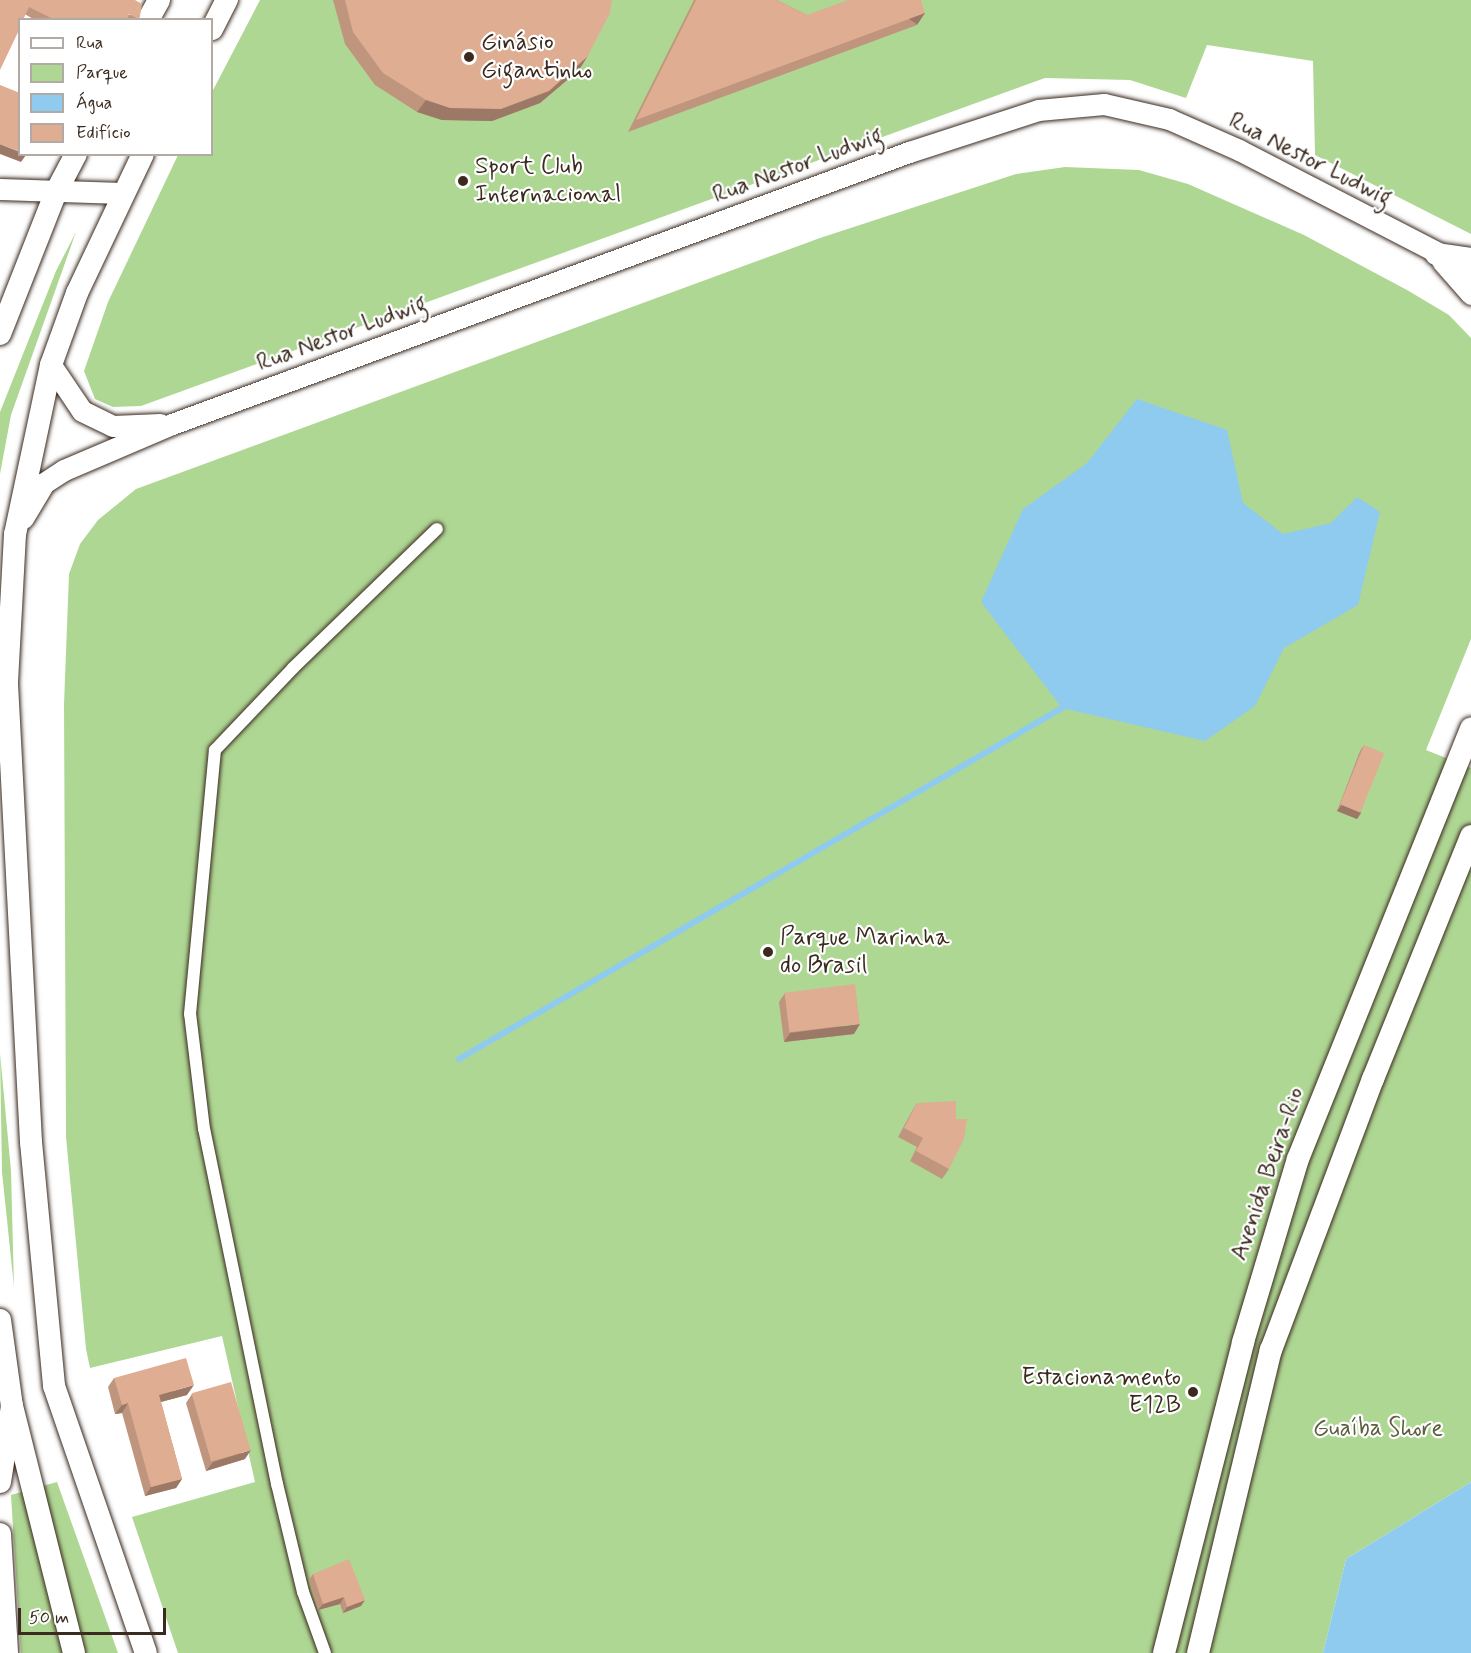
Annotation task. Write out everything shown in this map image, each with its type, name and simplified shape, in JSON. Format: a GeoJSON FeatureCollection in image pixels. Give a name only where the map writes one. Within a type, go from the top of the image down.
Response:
{"type":"FeatureCollection","features":[{"type":"Feature","properties":{"kind":"main road"},"geometry":{"type":"LineString","coordinates":[[149,18],[159,0]]}},
{"type":"Feature","properties":{"kind":"main road"},"geometry":{"type":"LineString","coordinates":[[213,27],[227,0]]}},
{"type":"Feature","properties":{"kind":"main road"},"geometry":{"type":"LineString","coordinates":[[0,334],[56,192],[75,156]]}},
{"type":"Feature","properties":{"kind":"main road"},"geometry":{"type":"LineString","coordinates":[[142,156],[122,193],[77,292],[51,365],[15,534],[7,684],[31,1142],[54,1386],[146,1653]]}},
{"type":"Feature","properties":{"kind":"main road"},"geometry":{"type":"LineString","coordinates":[[1436,254],[1471,259]]}},
{"type":"Feature","properties":{"kind":"main road","name":"Avenida Beira-Rio"},"geometry":{"type":"LineString","coordinates":[[1164,1653],[1243,1342],[1298,1159],[1471,728]]}},
{"type":"Feature","properties":{"kind":"main road"},"geometry":{"type":"LineString","coordinates":[[1198,1653],[1271,1350],[1373,1079],[1471,836]]}},
{"type":"Feature","properties":{"kind":"main road"},"geometry":{"type":"LineString","coordinates":[[0,1320],[12,1406],[74,1653]]}},
{"type":"Feature","properties":{"kind":"main road"},"geometry":{"type":"LineString","coordinates":[[0,1482],[12,1406]]}},
{"type":"Feature","properties":{"kind":"main road"},"geometry":{"type":"LineString","coordinates":[[0,1534],[7,1653]]}},
{"type":"Feature","properties":{"kind":"street","name":"Rua Nestor Ludwig"},"geometry":{"type":"LineString","coordinates":[[15,534],[31,499],[44,483],[64,470],[172,424],[909,152],[1038,110],[1104,104],[1169,119],[1239,150],[1436,254],[1471,270]]}},
{"type":"Feature","properties":{"kind":"street"},"geometry":{"type":"LineString","coordinates":[[0,189],[122,193]]}},
{"type":"Feature","properties":{"kind":"street","name":"Rua Nestor Ludwig"},"geometry":{"type":"LineString","coordinates":[[1436,254],[1471,294]]}},
{"type":"Feature","properties":{"kind":"street","name":"Rua Nestor Ludwig"},"geometry":{"type":"LineString","coordinates":[[51,365],[82,411],[113,426],[172,424]]}},
{"type":"Feature","properties":{"kind":"street"},"geometry":{"type":"LineString","coordinates":[[325,1653],[303,1592],[277,1484],[204,1129],[194,1050],[190,1014],[214,750],[292,668],[437,529]]}},
{"type":"Feature","properties":{"kind":"green space","name":"Sport Club Internacional"},"geometry":{"type":"Polygon","coordinates":[[[260,0],[1471,0],[1471,234],[1315,155],[1313,61],[1207,45],[1186,98],[1130,80],[1045,78],[141,406],[113,407],[95,399],[84,371],[108,302],[178,156],[213,156],[213,90],[260,0]]]}},
{"type":"Feature","properties":{"kind":"green space","name":"Parque Marinha do Brasil"},"geometry":{"type":"Polygon","coordinates":[[[1065,167],[1139,170],[1188,184],[1304,235],[1407,290],[1449,315],[1471,338],[1471,639],[1426,750],[1471,768],[1471,1482],[1346,1559],[1323,1653],[178,1653],[132,1517],[255,1482],[222,1336],[90,1368],[86,1349],[66,1137],[64,704],[69,574],[80,544],[98,520],[136,489],[820,238],[1016,174],[1065,167]]]}},
{"type":"Feature","properties":{"kind":"green space"},"geometry":{"type":"Polygon","coordinates":[[[76,232],[11,415],[0,474],[0,412],[56,271],[76,232]]]}},
{"type":"Feature","properties":{"kind":"green space"},"geometry":{"type":"Polygon","coordinates":[[[0,1053],[11,1171],[14,1287],[2,1172],[0,1053]]]}},
{"type":"Feature","properties":{"kind":"green space"},"geometry":{"type":"Polygon","coordinates":[[[57,1482],[118,1653],[21,1653],[11,1495],[57,1482]]]}},
{"type":"Feature","properties":{"kind":"water"},"geometry":{"type":"Polygon","coordinates":[[[1137,399],[1227,430],[1243,503],[1283,534],[1331,523],[1357,497],[1380,512],[1358,605],[1284,648],[1255,706],[1205,741],[1062,708],[981,602],[1023,509],[1087,463],[1137,399]]]}},
{"type":"Feature","properties":{"kind":"water"},"geometry":{"type":"Polygon","coordinates":[[[1471,1482],[1471,1653],[1323,1653],[1346,1559],[1471,1482]]]}},
{"type":"Feature","properties":{"kind":"building"},"geometry":{"type":"Polygon","coordinates":[[[0,0],[135,0],[142,4],[139,18],[129,14],[128,18],[51,18],[29,7],[24,18],[18,18],[18,32],[0,70],[0,0]]]}},
{"type":"Feature","properties":{"kind":"building","name":"Ginásio Gigantinho"},"geometry":{"type":"Polygon","coordinates":[[[345,0],[612,0],[610,13],[587,57],[549,91],[501,109],[450,108],[426,100],[383,73],[353,32],[345,0]]]}},
{"type":"Feature","properties":{"kind":"building"},"geometry":{"type":"Polygon","coordinates":[[[696,0],[777,0],[807,15],[848,0],[921,0],[925,13],[636,120],[696,0]]]}},
{"type":"Feature","properties":{"kind":"building"},"geometry":{"type":"Polygon","coordinates":[[[0,85],[18,92],[18,151],[0,144],[0,85]]]}},
{"type":"Feature","properties":{"kind":"building"},"geometry":{"type":"Polygon","coordinates":[[[1364,745],[1384,753],[1360,813],[1340,804],[1364,745]]]}},
{"type":"Feature","properties":{"kind":"building"},"geometry":{"type":"Polygon","coordinates":[[[855,984],[860,1024],[789,1032],[785,993],[855,984]]]}},
{"type":"Feature","properties":{"kind":"building"},"geometry":{"type":"Polygon","coordinates":[[[956,1101],[956,1119],[967,1119],[964,1139],[949,1169],[916,1151],[923,1138],[904,1128],[917,1103],[956,1101]]]}},
{"type":"Feature","properties":{"kind":"building"},"geometry":{"type":"Polygon","coordinates":[[[186,1358],[194,1385],[159,1395],[182,1479],[151,1487],[128,1403],[122,1405],[114,1378],[186,1358]]]}},
{"type":"Feature","properties":{"kind":"building"},"geometry":{"type":"Polygon","coordinates":[[[231,1382],[251,1450],[211,1462],[192,1393],[231,1382]]]}},
{"type":"Feature","properties":{"kind":"building"},"geometry":{"type":"Polygon","coordinates":[[[349,1559],[365,1600],[347,1607],[344,1597],[323,1604],[313,1574],[349,1559]]]}},
{"type":"Feature","properties":{"kind":"waterway"},"geometry":{"type":"LineString","coordinates":[[459,1059],[1062,708]]}},
{"type":"Feature","properties":{"kind":"place","name":"Ginásio Gigantinho"},"geometry":{"type":"Point","coordinates":[469,57]}},
{"type":"Feature","properties":{"kind":"place","name":"Sport Club Internacional"},"geometry":{"type":"Point","coordinates":[463,181]}},
{"type":"Feature","properties":{"kind":"place","name":"Parque Marinha do Brasil"},"geometry":{"type":"Point","coordinates":[768,952]}},
{"type":"Feature","properties":{"kind":"place","name":"Estacionamento E12B"},"geometry":{"type":"Point","coordinates":[1193,1392]}},
{"type":"Feature","properties":{"kind":"park label","name":"Guaíba Shore"},"geometry":{"type":"Point","coordinates":[1378,1429]}}]}
